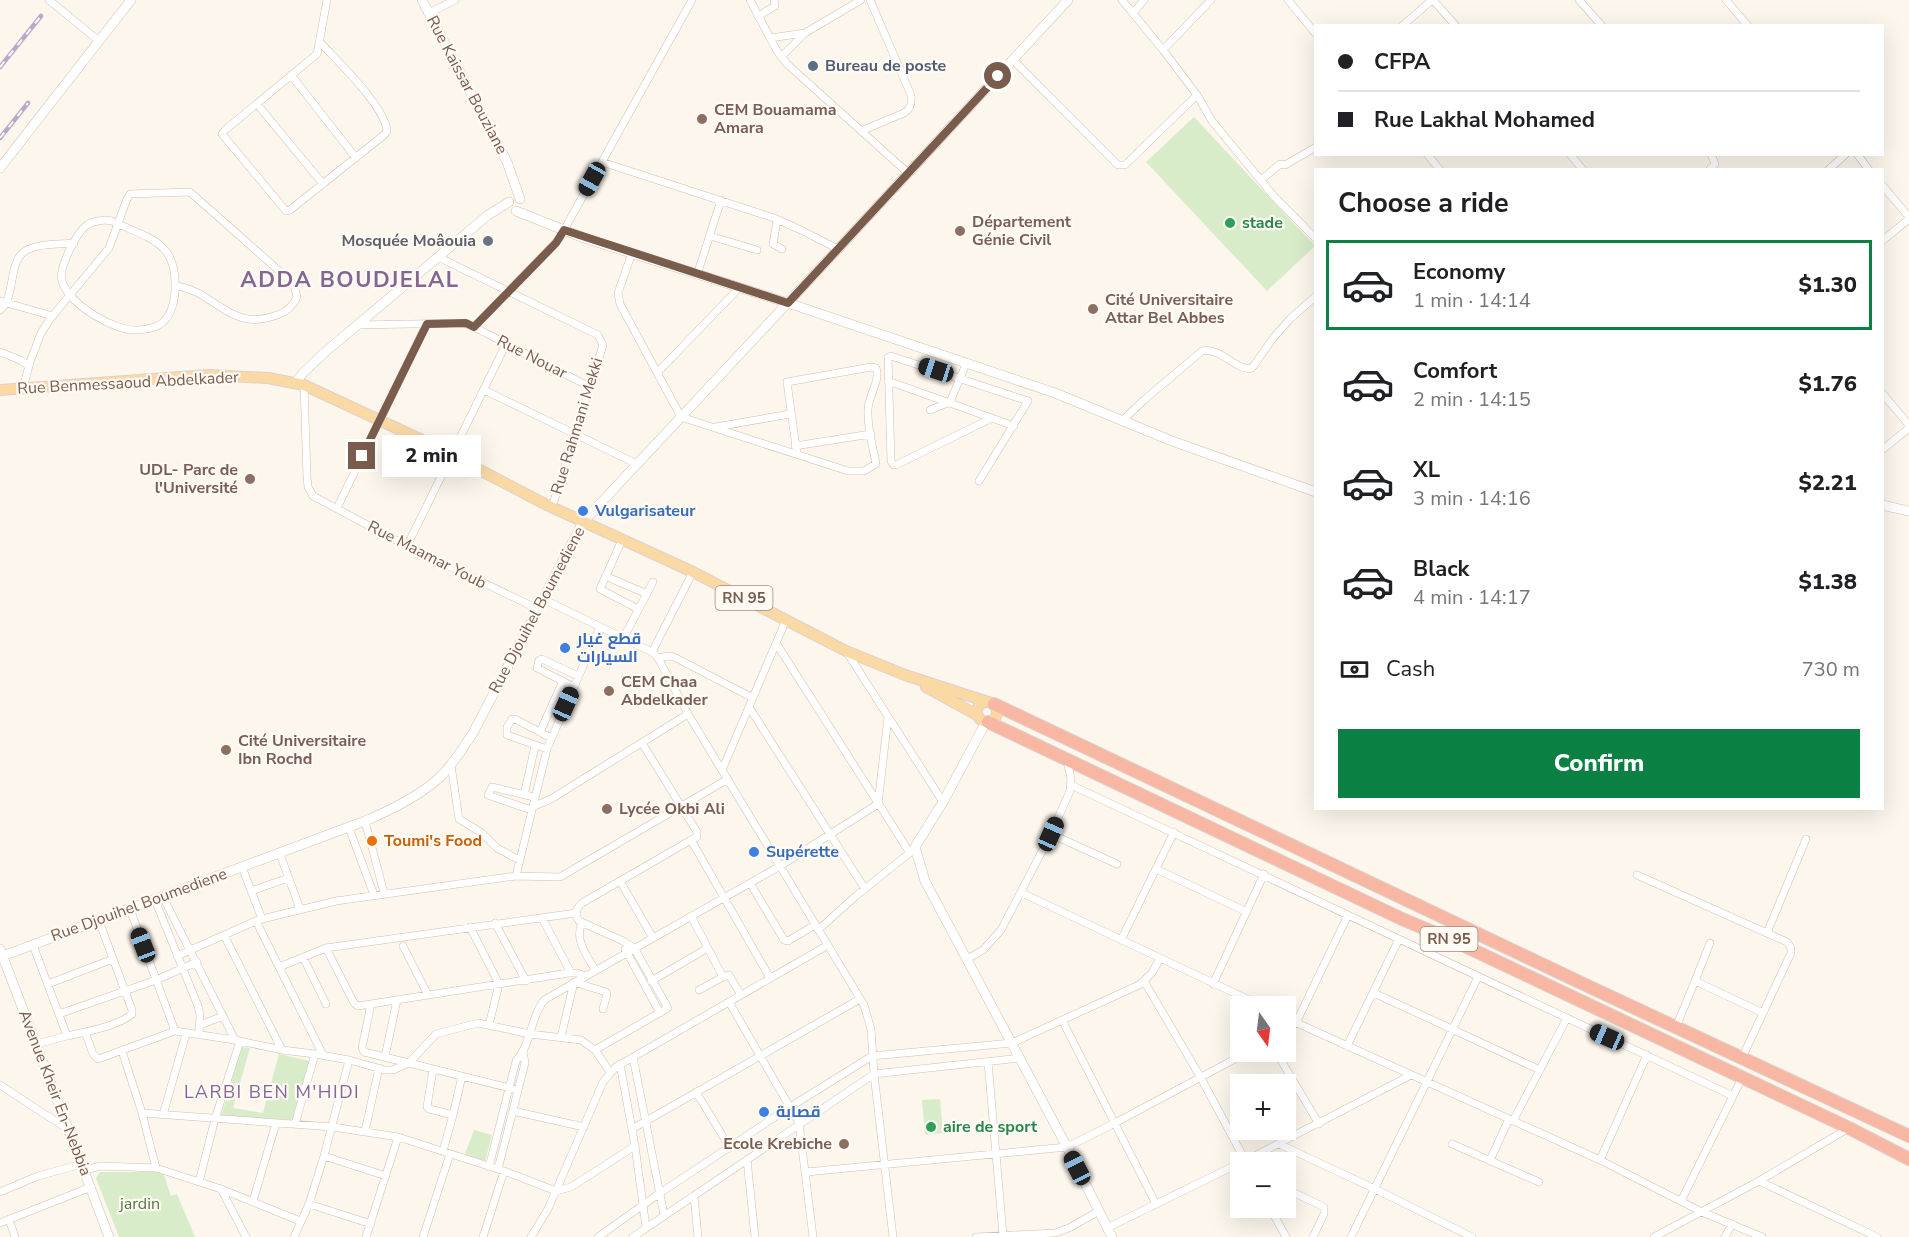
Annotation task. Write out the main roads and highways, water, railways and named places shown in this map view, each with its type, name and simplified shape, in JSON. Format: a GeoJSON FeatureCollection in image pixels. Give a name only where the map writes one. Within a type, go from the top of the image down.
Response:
{"type":"FeatureCollection","features":[{"type":"Feature","properties":{"kind":"highway","name":"RN 95"},"geometry":{"type":"LineString","coordinates":[[991,703],[1909,1136]]}},
{"type":"Feature","properties":{"kind":"highway","name":"RN 95"},"geometry":{"type":"LineString","coordinates":[[983,719],[1849,1128],[1909,1159]]}},
{"type":"Feature","properties":{"kind":"main road"},"geometry":{"type":"LineString","coordinates":[[0,168],[131,0]]}},
{"type":"Feature","properties":{"kind":"main road","name":"Rue Kaissar Bouziane"},"geometry":{"type":"LineString","coordinates":[[422,0],[510,171],[515,204]]}},
{"type":"Feature","properties":{"kind":"main road","name":"Rue Djouihel Boumediene"},"geometry":{"type":"LineString","coordinates":[[1,954],[33,945],[349,828],[388,811],[420,793],[439,778],[473,733],[583,522],[1068,0]]}},
{"type":"Feature","properties":{"kind":"main road"},"geometry":{"type":"LineString","coordinates":[[300,384],[303,373],[324,353],[488,215],[515,204],[538,220],[564,230],[1055,393],[1172,441],[1314,491]]}},
{"type":"Feature","properties":{"kind":"main road","name":"Rue Benmessaoud Abdelkader"},"geometry":{"type":"LineString","coordinates":[[0,390],[209,375],[268,378],[300,384],[452,456],[583,522]]}},
{"type":"Feature","properties":{"kind":"main road"},"geometry":{"type":"LineString","coordinates":[[1884,505],[1909,511]]}},
{"type":"Feature","properties":{"kind":"main road","name":"RN 95"},"geometry":{"type":"LineString","coordinates":[[583,522],[693,572],[846,651],[905,675],[991,703]]}},
{"type":"Feature","properties":{"kind":"main road","name":"RN 95"},"geometry":{"type":"LineString","coordinates":[[905,675],[983,719]]}},
{"type":"Feature","properties":{"kind":"main road"},"geometry":{"type":"LineString","coordinates":[[983,719],[997,716],[997,710],[991,703],[979,706],[983,719],[974,748],[912,850],[925,881],[1067,1147],[1110,1233]]}},
{"type":"Feature","properties":{"kind":"main road","name":"Avenue Kheir En-Nebbia"},"geometry":{"type":"LineString","coordinates":[[1,954],[109,1237]]}},
{"type":"Feature","properties":{"kind":"railway"},"geometry":{"type":"LineString","coordinates":[[0,67],[41,16]]}},
{"type":"Feature","properties":{"kind":"railway"},"geometry":{"type":"LineString","coordinates":[[0,138],[28,103]]}},
{"type":"Feature","properties":{"kind":"place","name":"Bureau de poste"},"geometry":{"type":"Point","coordinates":[813,66]}},
{"type":"Feature","properties":{"kind":"place","name":"CEM Bouamama Amara"},"geometry":{"type":"Point","coordinates":[702,119]}},
{"type":"Feature","properties":{"kind":"place","name":"stade"},"geometry":{"type":"Point","coordinates":[1230,223]}},
{"type":"Feature","properties":{"kind":"place","name":"Département Génie Civil"},"geometry":{"type":"Point","coordinates":[960,231]}},
{"type":"Feature","properties":{"kind":"place","name":"Mosquée Moâouia"},"geometry":{"type":"Point","coordinates":[488,241]}},
{"type":"Feature","properties":{"kind":"place","name":"Cité Universitaire Attar Bel Abbes"},"geometry":{"type":"Point","coordinates":[1093,309]}},
{"type":"Feature","properties":{"kind":"place","name":"UDL- Parc de l'Université"},"geometry":{"type":"Point","coordinates":[250,479]}},
{"type":"Feature","properties":{"kind":"place","name":"Vulgarisateur"},"geometry":{"type":"Point","coordinates":[583,511]}},
{"type":"Feature","properties":{"kind":"place","name":"قطع غيار السيارات"},"geometry":{"type":"Point","coordinates":[565,648]}},
{"type":"Feature","properties":{"kind":"place","name":"CEM Chaa Abdelkader"},"geometry":{"type":"Point","coordinates":[609,691]}},
{"type":"Feature","properties":{"kind":"place","name":"Cité Universitaire Ibn Rochd"},"geometry":{"type":"Point","coordinates":[226,750]}},
{"type":"Feature","properties":{"kind":"place","name":"Lycée Okbi Ali"},"geometry":{"type":"Point","coordinates":[607,809]}},
{"type":"Feature","properties":{"kind":"place","name":"Toumi's Food"},"geometry":{"type":"Point","coordinates":[372,841]}},
{"type":"Feature","properties":{"kind":"place","name":"Supérette"},"geometry":{"type":"Point","coordinates":[754,852]}},
{"type":"Feature","properties":{"kind":"place","name":"قصابة"},"geometry":{"type":"Point","coordinates":[764,1112]}},
{"type":"Feature","properties":{"kind":"place","name":"aire de sport"},"geometry":{"type":"Point","coordinates":[931,1127]}},
{"type":"Feature","properties":{"kind":"place","name":"Ecole Krebiche"},"geometry":{"type":"Point","coordinates":[844,1144]}},
{"type":"Feature","properties":{"kind":"district","name":"ADDA BOUDJELAL"},"geometry":{"type":"Point","coordinates":[350,280]}},
{"type":"Feature","properties":{"kind":"district","name":"LARBI BEN M'HIDI"},"geometry":{"type":"Point","coordinates":[272,1092]}},
{"type":"Feature","properties":{"kind":"park label","name":"jardin"},"geometry":{"type":"Point","coordinates":[140,1204]}}]}
